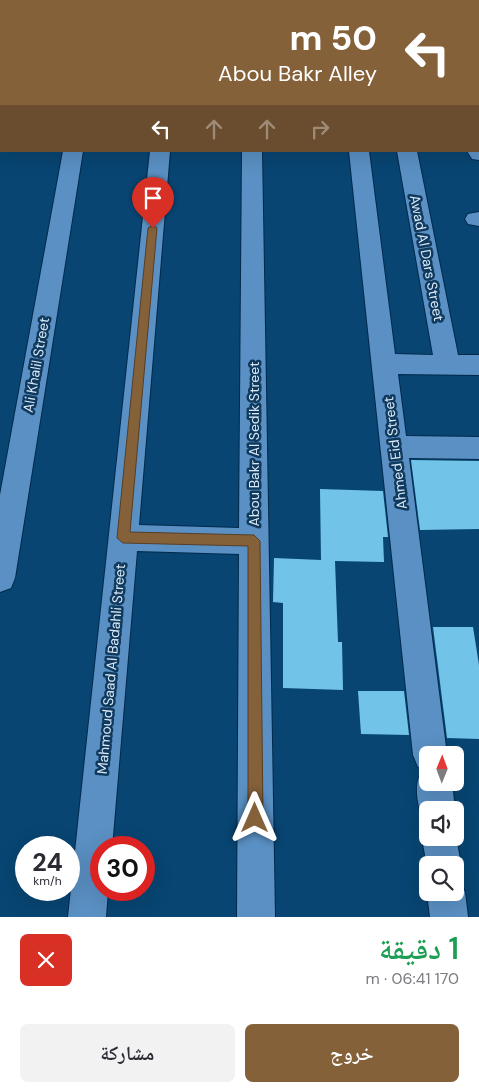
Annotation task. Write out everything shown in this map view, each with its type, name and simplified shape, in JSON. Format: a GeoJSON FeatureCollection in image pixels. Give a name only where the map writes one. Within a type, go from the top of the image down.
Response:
{"type":"FeatureCollection","features":[{"type":"Feature","properties":{"kind":"street","name":"Ali Khalil Street"},"geometry":{"type":"LineString","coordinates":[[0,578],[73,152]]}},
{"type":"Feature","properties":{"kind":"street","name":"Mahmoud Saad Al Badahli Street"},"geometry":{"type":"LineString","coordinates":[[87,917],[160,152]]}},
{"type":"Feature","properties":{"kind":"street","name":"Abou Bakr Al Sedik Street"},"geometry":{"type":"LineString","coordinates":[[252,152],[256,917]]}},
{"type":"Feature","properties":{"kind":"street","name":"Ahmed Eid Street"},"geometry":{"type":"LineString","coordinates":[[359,152],[429,746]]}},
{"type":"Feature","properties":{"kind":"street","name":"Awad Al Dars Street"},"geometry":{"type":"LineString","coordinates":[[407,152],[447,364]]}},
{"type":"Feature","properties":{"kind":"street"},"geometry":{"type":"LineString","coordinates":[[384,364],[479,365]]}},
{"type":"Feature","properties":{"kind":"street"},"geometry":{"type":"LineString","coordinates":[[394,447],[479,448]]}},
{"type":"Feature","properties":{"kind":"street"},"geometry":{"type":"LineString","coordinates":[[123,538],[254,541]]}},
{"type":"Feature","properties":{"kind":"street"},"geometry":{"type":"LineString","coordinates":[[447,901],[449,917]]}},
{"type":"Feature","properties":{"kind":"building"},"geometry":{"type":"Polygon","coordinates":[[[411,460],[479,461],[479,529],[420,530],[411,460]]]}},
{"type":"Feature","properties":{"kind":"building"},"geometry":{"type":"Polygon","coordinates":[[[320,489],[383,491],[388,537],[383,537],[384,562],[335,561],[338,642],[342,642],[343,690],[283,688],[283,603],[273,602],[274,558],[321,560],[320,489]]]}},
{"type":"Feature","properties":{"kind":"building"},"geometry":{"type":"Polygon","coordinates":[[[433,627],[473,627],[479,665],[479,739],[447,738],[433,627]]]}},
{"type":"Feature","properties":{"kind":"building"},"geometry":{"type":"Polygon","coordinates":[[[358,691],[404,691],[409,735],[361,734],[358,691]]]}},
{"type":"Feature","properties":{"kind":"route"},"geometry":{"type":"LineString","coordinates":[[153,228],[123,538],[254,541],[255,818]]}}]}
